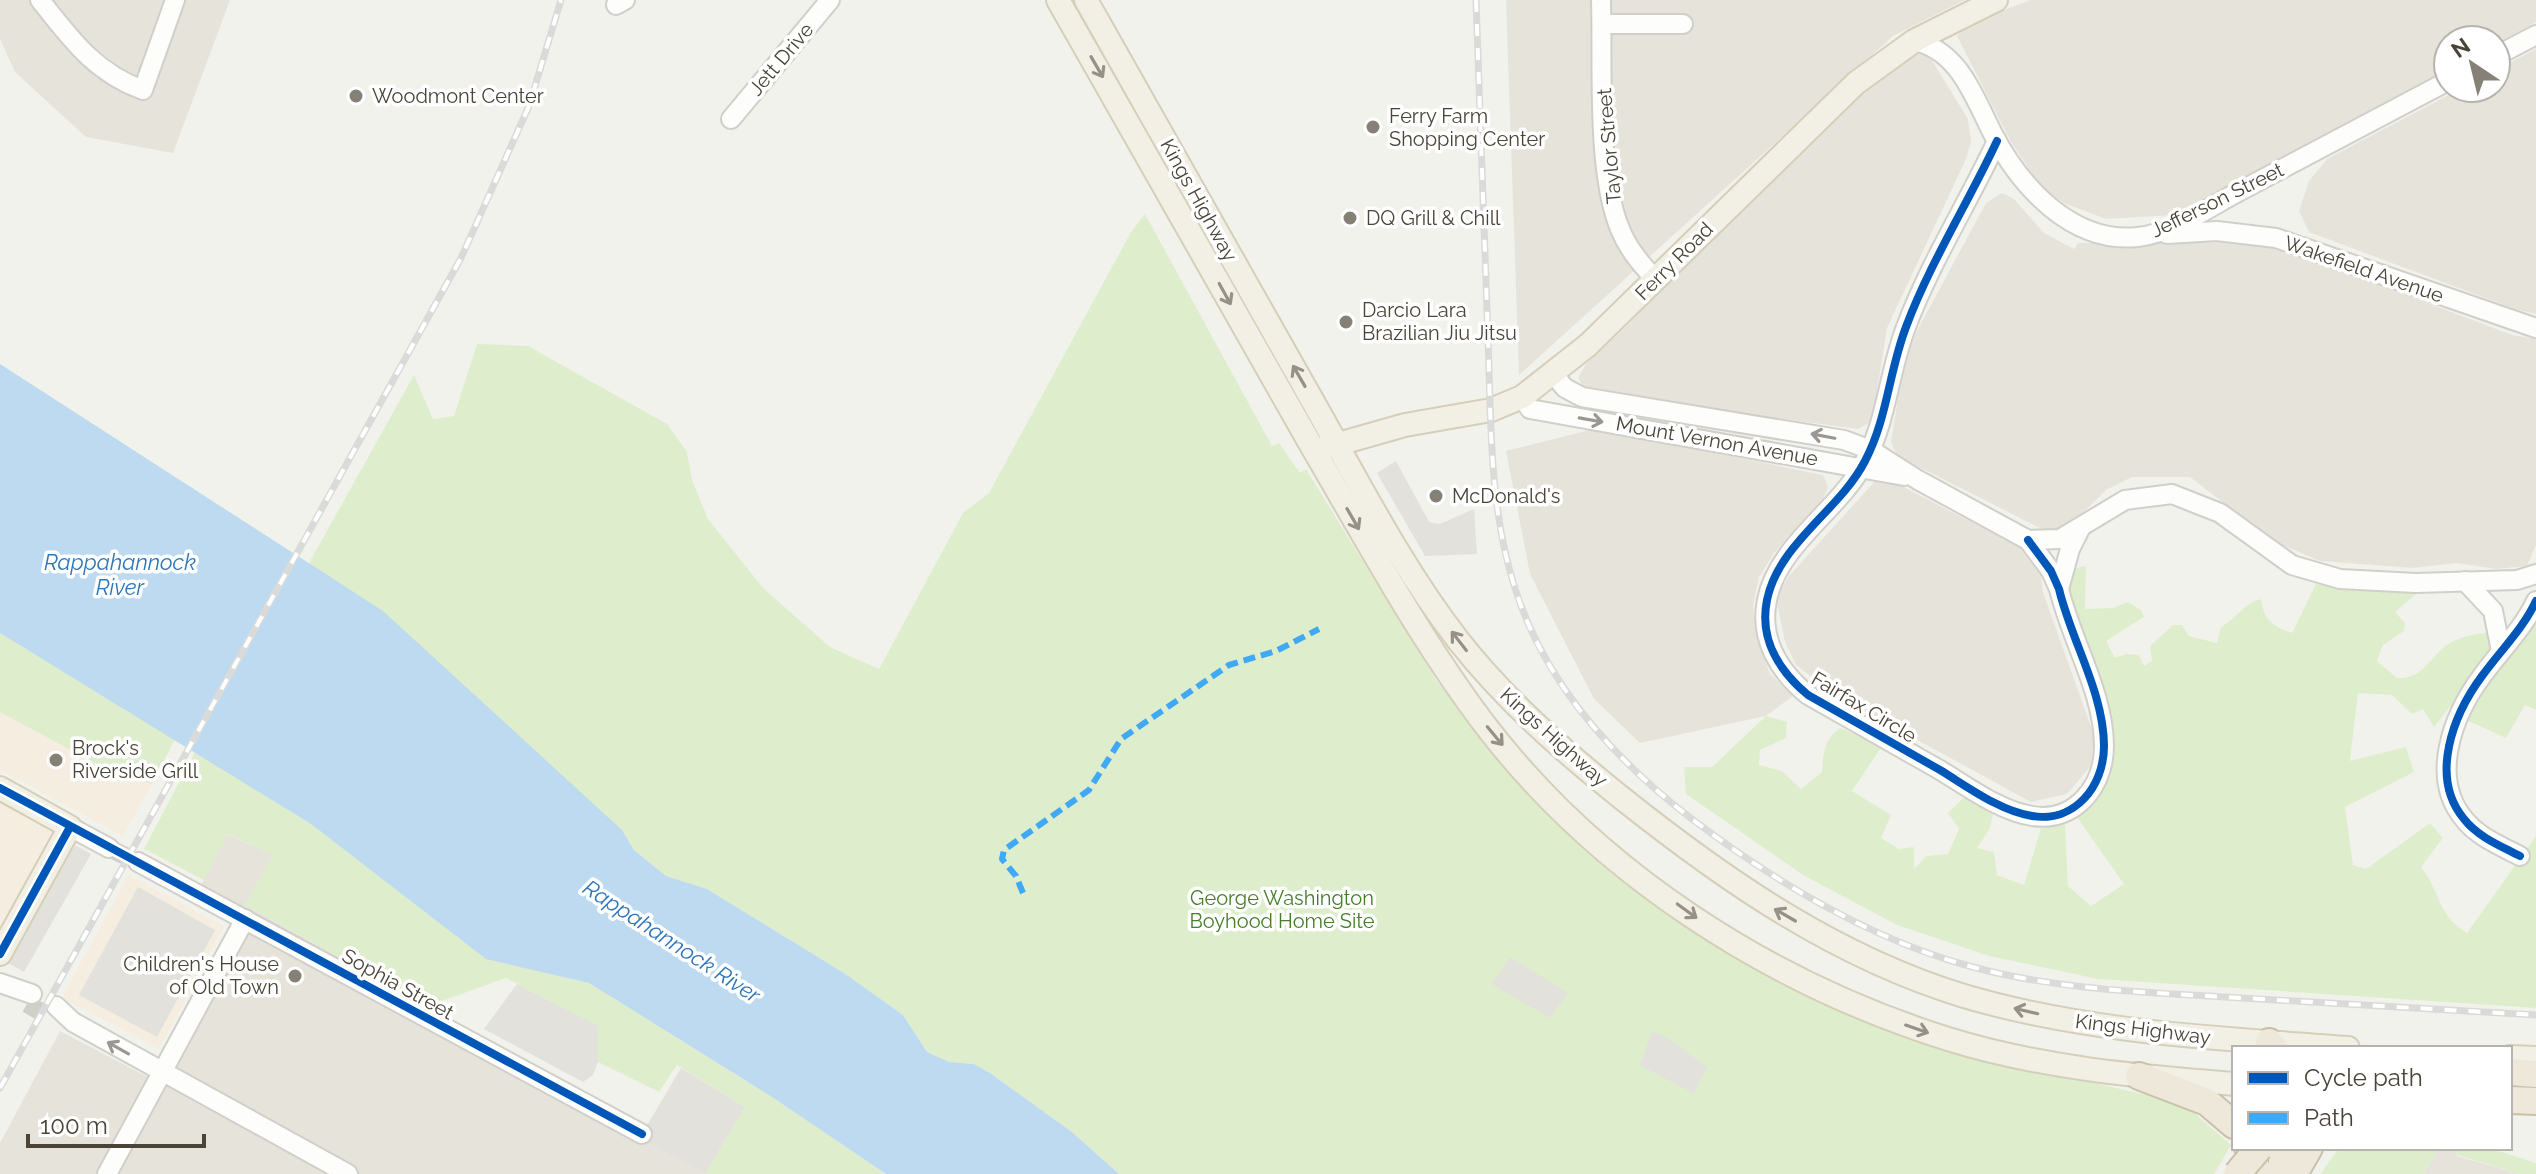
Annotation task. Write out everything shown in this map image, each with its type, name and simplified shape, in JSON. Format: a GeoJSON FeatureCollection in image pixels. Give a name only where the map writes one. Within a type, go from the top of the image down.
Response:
{"type":"FeatureCollection","features":[{"type":"Feature","properties":{"kind":"highway"},"geometry":{"type":"LineString","coordinates":[[2512,1072],[2536,1074]]}},
{"type":"Feature","properties":{"kind":"highway"},"geometry":{"type":"LineString","coordinates":[[2139,1076],[2207,1102],[2232,1123]]}},
{"type":"Feature","properties":{"kind":"highway"},"geometry":{"type":"LineString","coordinates":[[2512,1100],[2536,1101]]}},
{"type":"Feature","properties":{"kind":"highway"},"geometry":{"type":"LineString","coordinates":[[2249,1150],[2259,1174]]}},
{"type":"Feature","properties":{"kind":"highway"},"geometry":{"type":"LineString","coordinates":[[2237,1174],[2257,1150]]}},
{"type":"Feature","properties":{"kind":"highway"},"geometry":{"type":"LineString","coordinates":[[2281,1174],[2283,1150]]}},
{"type":"Feature","properties":{"kind":"highway"},"geometry":{"type":"LineString","coordinates":[[2294,1174],[2308,1150]]}},
{"type":"Feature","properties":{"kind":"main road","name":"Kings Highway"},"geometry":{"type":"LineString","coordinates":[[1058,0],[1400,601],[1485,724],[1555,803],[1635,874],[1745,949],[1822,990],[1901,1023],[2016,1057],[2139,1076],[2232,1084]]}},
{"type":"Feature","properties":{"kind":"main road","name":"Kings Highway"},"geometry":{"type":"LineString","coordinates":[[1086,0],[1337,444],[1434,606],[1486,674],[1587,770],[1685,848],[1771,907],[1867,958],[1962,995],[2085,1024],[2297,1046]]}},
{"type":"Feature","properties":{"kind":"main road","name":"Ferry Road"},"geometry":{"type":"LineString","coordinates":[[1315,451],[1405,425],[1491,410],[1522,397],[1553,374],[1655,279],[1856,83],[1914,41],[1996,0]]}},
{"type":"Feature","properties":{"kind":"main road"},"geometry":{"type":"LineString","coordinates":[[0,788],[70,827],[0,954]]}},
{"type":"Feature","properties":{"kind":"main road"},"geometry":{"type":"LineString","coordinates":[[2512,1057],[2536,1058]]}},
{"type":"Feature","properties":{"kind":"street"},"geometry":{"type":"LineString","coordinates":[[40,0],[95,65],[120,82],[143,90],[175,0]]}},
{"type":"Feature","properties":{"kind":"street","name":"Jett Drive"},"geometry":{"type":"LineString","coordinates":[[731,119],[830,0]]}},
{"type":"Feature","properties":{"kind":"street","name":"Taylor Street"},"geometry":{"type":"LineString","coordinates":[[1601,0],[1605,135],[1613,208],[1629,247],[1655,279]]}},
{"type":"Feature","properties":{"kind":"street"},"geometry":{"type":"LineString","coordinates":[[1602,24],[1683,24]]}},
{"type":"Feature","properties":{"kind":"street"},"geometry":{"type":"LineString","coordinates":[[2512,48],[2536,35]]}},
{"type":"Feature","properties":{"kind":"street","name":"Jefferson Street"},"geometry":{"type":"LineString","coordinates":[[1914,41],[1937,48],[1956,65],[1997,141],[2028,186],[2062,216],[2089,231],[2140,237],[2189,218],[2432,89]]}},
{"type":"Feature","properties":{"kind":"street","name":"Fairfax Circle"},"geometry":{"type":"LineString","coordinates":[[1997,141],[1906,326],[1867,458],[1773,581],[1765,611],[1765,627],[1774,655],[1794,683],[1808,695],[1977,792],[2037,817],[2065,813],[2084,800],[2099,779],[2103,731],[2059,589],[2051,571],[2028,540]]}},
{"type":"Feature","properties":{"kind":"street","name":"Wakefield Avenue"},"geometry":{"type":"LineString","coordinates":[[2140,237],[2217,231],[2276,238],[2536,328]]}},
{"type":"Feature","properties":{"kind":"street","name":"Mount Vernon Avenue"},"geometry":{"type":"LineString","coordinates":[[1553,374],[1565,388],[1582,397],[1813,434],[1918,480],[2028,540]]}},
{"type":"Feature","properties":{"kind":"street","name":"Mount Vernon Avenue"},"geometry":{"type":"LineString","coordinates":[[1522,397],[1530,409],[1867,458]]}},
{"type":"Feature","properties":{"kind":"street"},"geometry":{"type":"LineString","coordinates":[[2028,540],[2060,539],[2125,500],[2172,494],[2203,503],[2278,557],[2316,573],[2365,582],[2517,580],[2536,574]]}},
{"type":"Feature","properties":{"kind":"street"},"geometry":{"type":"LineString","coordinates":[[2059,589],[2070,549],[2081,527]]}},
{"type":"Feature","properties":{"kind":"street"},"geometry":{"type":"LineString","coordinates":[[2465,581],[2493,611],[2501,651]]}},
{"type":"Feature","properties":{"kind":"street"},"geometry":{"type":"LineString","coordinates":[[2520,856],[2480,834],[2464,819],[2451,795],[2448,770],[2454,725],[2480,679],[2536,601]]}},
{"type":"Feature","properties":{"kind":"street"},"geometry":{"type":"LineString","coordinates":[[70,827],[109,848]]}},
{"type":"Feature","properties":{"kind":"street","name":"Sophia Street"},"geometry":{"type":"LineString","coordinates":[[138,862],[642,1134]]}},
{"type":"Feature","properties":{"kind":"street"},"geometry":{"type":"LineString","coordinates":[[107,1174],[245,919]]}},
{"type":"Feature","properties":{"kind":"street"},"geometry":{"type":"LineString","coordinates":[[0,984],[30,999]]}},
{"type":"Feature","properties":{"kind":"street"},"geometry":{"type":"LineString","coordinates":[[53,1012],[342,1173]]}},
{"type":"Feature","properties":{"kind":"shaded area"},"geometry":{"type":"Polygon","coordinates":[[[0,0],[230,0],[173,153],[86,137],[15,72],[0,39],[0,0]]]}},
{"type":"Feature","properties":{"kind":"shaded area"},"geometry":{"type":"Polygon","coordinates":[[[1506,0],[1965,0],[1893,36],[1519,375],[1506,0]]]}},
{"type":"Feature","properties":{"kind":"shaded area"},"geometry":{"type":"Polygon","coordinates":[[[2031,0],[2536,0],[2536,22],[2512,35],[2512,24],[2432,24],[2432,78],[2174,215],[2106,219],[2064,203],[2041,187],[2010,140],[1957,36],[1968,23],[2031,0]]]}},
{"type":"Feature","properties":{"kind":"shaded area"},"geometry":{"type":"Polygon","coordinates":[[[2536,49],[2536,314],[2515,309],[2309,232],[2299,211],[2309,181],[2327,159],[2432,104],[2512,104],[2512,62],[2536,49]]]}},
{"type":"Feature","properties":{"kind":"shaded area"},"geometry":{"type":"Polygon","coordinates":[[[1909,51],[1920,51],[1931,59],[1968,119],[1971,142],[1966,159],[1887,328],[1873,416],[1867,424],[1858,429],[1593,393],[1583,387],[1578,378],[1586,364],[1816,132],[1909,51]]]}},
{"type":"Feature","properties":{"kind":"shaded area"},"geometry":{"type":"Polygon","coordinates":[[[2002,193],[2014,199],[2044,233],[2074,249],[2078,243],[2267,242],[2512,335],[2536,339],[2536,545],[2527,566],[2496,569],[2457,563],[2413,568],[2320,561],[2273,541],[2190,477],[2132,477],[2106,490],[2070,526],[2044,530],[1897,456],[1891,442],[1905,353],[1986,203],[2002,193]]]}},
{"type":"Feature","properties":{"kind":"shaded area"},"geometry":{"type":"Polygon","coordinates":[[[1594,429],[1823,475],[1828,487],[1823,499],[1774,553],[1759,577],[1753,605],[1757,639],[1770,674],[1793,696],[1766,716],[1640,743],[1594,699],[1530,574],[1506,451],[1594,429]]]}},
{"type":"Feature","properties":{"kind":"shaded area"},"geometry":{"type":"Polygon","coordinates":[[[1396,461],[1429,522],[1440,524],[1474,509],[1477,554],[1425,556],[1377,473],[1396,461]]]}},
{"type":"Feature","properties":{"kind":"shaded area"},"geometry":{"type":"Polygon","coordinates":[[[1886,478],[2018,546],[2041,575],[2043,592],[2094,735],[2091,766],[2067,794],[2031,802],[1835,695],[1796,665],[1785,642],[1776,598],[1789,576],[1876,480],[1886,478]]]}},
{"type":"Feature","properties":{"kind":"shaded area"},"geometry":{"type":"Polygon","coordinates":[[[0,710],[152,784],[123,836],[0,770],[0,710]]]}},
{"type":"Feature","properties":{"kind":"shaded area"},"geometry":{"type":"Polygon","coordinates":[[[0,802],[51,830],[53,835],[0,931],[0,802]]]}},
{"type":"Feature","properties":{"kind":"shaded area"},"geometry":{"type":"Polygon","coordinates":[[[226,834],[274,855],[245,905],[428,1006],[639,1139],[705,1174],[0,1174],[0,1143],[60,1031],[148,1077],[231,923],[194,900],[226,834]]]}},
{"type":"Feature","properties":{"kind":"shaded area"},"geometry":{"type":"Polygon","coordinates":[[[75,845],[91,854],[24,972],[8,963],[75,845]]]}},
{"type":"Feature","properties":{"kind":"shaded area"},"geometry":{"type":"Polygon","coordinates":[[[128,875],[224,926],[159,1049],[62,998],[128,875]]]}},
{"type":"Feature","properties":{"kind":"shaded area"},"geometry":{"type":"Polygon","coordinates":[[[138,887],[215,930],[157,1037],[79,995],[138,887]]]}},
{"type":"Feature","properties":{"kind":"shaded area"},"geometry":{"type":"Polygon","coordinates":[[[1510,957],[1568,993],[1550,1018],[1491,984],[1510,957]]]}},
{"type":"Feature","properties":{"kind":"shaded area"},"geometry":{"type":"Polygon","coordinates":[[[517,984],[598,1026],[598,1062],[593,1075],[583,1082],[484,1029],[517,984]]]}},
{"type":"Feature","properties":{"kind":"shaded area"},"geometry":{"type":"Polygon","coordinates":[[[1652,1032],[1668,1038],[1707,1067],[1694,1094],[1640,1065],[1652,1032]]]}},
{"type":"Feature","properties":{"kind":"shaded area"},"geometry":{"type":"Polygon","coordinates":[[[681,1068],[745,1107],[705,1174],[639,1139],[681,1068]]]}},
{"type":"Feature","properties":{"kind":"shaded area"},"geometry":{"type":"Polygon","coordinates":[[[2437,1150],[2455,1150],[2457,1156],[2520,1174],[2424,1174],[2437,1150]]]}},
{"type":"Feature","properties":{"kind":"green space","name":"George Washington Boyhood Home Site"},"geometry":{"type":"Polygon","coordinates":[[[1145,214],[1272,446],[1279,443],[1300,473],[1306,469],[1436,680],[1555,823],[1682,924],[1780,981],[1947,1051],[2153,1096],[2192,1111],[2231,1145],[2214,1174],[1119,1174],[1072,1132],[990,1073],[974,1064],[949,1062],[927,1052],[903,1015],[844,973],[707,889],[666,876],[634,850],[622,830],[524,742],[309,563],[414,375],[433,419],[454,416],[477,344],[528,346],[667,424],[687,452],[692,480],[708,519],[763,588],[830,647],[879,669],[963,513],[989,493],[1131,232],[1145,214]]]}},
{"type":"Feature","properties":{"kind":"green space"},"geometry":{"type":"Polygon","coordinates":[[[2086,566],[2085,609],[2113,608],[2128,602],[2141,610],[2144,617],[2106,641],[2115,658],[2126,654],[2139,655],[2144,666],[2152,661],[2150,646],[2173,625],[2182,625],[2189,636],[2217,643],[2221,627],[2261,599],[2270,621],[2292,633],[2316,584],[2413,587],[2416,594],[2395,612],[2405,623],[2404,631],[2383,645],[2377,661],[2397,678],[2414,675],[2455,641],[2488,633],[2493,646],[2491,654],[2434,727],[2423,709],[2412,714],[2392,695],[2358,693],[2350,761],[2406,747],[2414,772],[2345,807],[2353,865],[2366,869],[2430,823],[2443,838],[2421,867],[2445,912],[2467,933],[2536,836],[2536,1008],[2098,979],[1989,956],[1897,925],[1803,875],[1686,794],[1684,767],[1712,767],[1766,716],[1787,722],[1786,738],[1760,750],[1759,765],[1782,771],[1801,789],[1822,772],[1828,742],[1840,728],[1882,746],[1852,791],[1891,815],[1881,838],[1899,849],[1914,847],[1914,869],[1926,856],[1948,854],[1959,829],[1948,813],[1963,798],[1984,804],[1993,814],[1990,828],[1977,848],[1994,852],[1997,875],[2024,885],[2041,828],[2065,824],[2068,886],[2091,906],[2124,884],[2074,813],[2109,733],[2063,593],[2066,570],[2086,566]]]}},
{"type":"Feature","properties":{"kind":"green space"},"geometry":{"type":"Polygon","coordinates":[[[2536,620],[2536,710],[2525,705],[2506,738],[2462,718],[2490,672],[2536,620]]]}},
{"type":"Feature","properties":{"kind":"green space"},"geometry":{"type":"Polygon","coordinates":[[[0,633],[175,739],[152,784],[110,771],[0,712],[0,633]]]}},
{"type":"Feature","properties":{"kind":"green space"},"geometry":{"type":"Polygon","coordinates":[[[195,752],[311,824],[486,958],[589,983],[769,1095],[886,1174],[705,1174],[745,1107],[677,1065],[659,1092],[598,1062],[597,1026],[506,978],[428,1006],[245,905],[273,855],[227,834],[204,880],[144,849],[195,752]]]}},
{"type":"Feature","properties":{"kind":"green space"},"geometry":{"type":"Polygon","coordinates":[[[2338,1150],[2437,1150],[2424,1174],[2320,1174],[2338,1150]]]}},
{"type":"Feature","properties":{"kind":"green space"},"geometry":{"type":"Polygon","coordinates":[[[2456,1150],[2496,1150],[2536,1163],[2536,1174],[2520,1174],[2457,1155],[2456,1150]]]}},
{"type":"Feature","properties":{"kind":"water","name":"Rappahannock River"},"geometry":{"type":"Polygon","coordinates":[[[0,364],[383,611],[622,830],[634,850],[666,876],[707,889],[844,973],[903,1015],[927,1052],[949,1062],[974,1064],[990,1073],[1072,1132],[1119,1174],[886,1174],[769,1095],[589,983],[486,959],[311,824],[0,633],[0,364]]]}},
{"type":"Feature","properties":{"kind":"tunnel"},"geometry":{"type":"LineString","coordinates":[[109,848],[138,862]]}},
{"type":"Feature","properties":{"kind":"tunnel"},"geometry":{"type":"LineString","coordinates":[[27,1004],[50,1017]]}},
{"type":"Feature","properties":{"kind":"railway"},"geometry":{"type":"LineString","coordinates":[[0,1088],[461,258],[529,106],[561,0]]}},
{"type":"Feature","properties":{"kind":"railway"},"geometry":{"type":"LineString","coordinates":[[1476,0],[1491,431],[1496,494],[1506,555],[1527,620],[1561,684],[1583,714],[1632,768],[1720,840],[1787,884],[1894,940],[1969,966],[2032,980],[2129,991],[2536,1015]]}},
{"type":"Feature","properties":{"kind":"marked path"},"geometry":{"type":"LineString","coordinates":[[1023,893],[1016,876],[1002,859],[1004,850],[1089,790],[1121,739],[1229,665],[1276,651],[1319,629]]}},
{"type":"Feature","properties":{"kind":"cycle path"},"geometry":{"type":"LineString","coordinates":[[1997,141],[1916,303],[1900,344],[1878,429],[1865,461],[1841,496],[1796,544],[1773,580],[1765,614],[1774,653],[1788,676],[1808,695],[1984,798],[2032,816],[2061,814],[2084,799],[2093,788],[2103,761],[2103,726],[2093,686],[2059,589],[2051,571],[2028,540]]}},
{"type":"Feature","properties":{"kind":"cycle path"},"geometry":{"type":"LineString","coordinates":[[2520,856],[2483,836],[2464,819],[2448,784],[2447,766],[2454,727],[2471,692],[2536,601]]}},
{"type":"Feature","properties":{"kind":"cycle path"},"geometry":{"type":"LineString","coordinates":[[0,788],[642,1134]]}},
{"type":"Feature","properties":{"kind":"cycle path"},"geometry":{"type":"LineString","coordinates":[[0,954],[70,827]]}},
{"type":"Feature","properties":{"kind":"place","name":"Woodmont Center"},"geometry":{"type":"Point","coordinates":[356,96]}},
{"type":"Feature","properties":{"kind":"place","name":"Ferry Farm Shopping Center"},"geometry":{"type":"Point","coordinates":[1373,127]}},
{"type":"Feature","properties":{"kind":"place","name":"DQ Grill & Chill"},"geometry":{"type":"Point","coordinates":[1350,218]}},
{"type":"Feature","properties":{"kind":"place","name":"Darcio Lara Brazilian Jiu Jitsu"},"geometry":{"type":"Point","coordinates":[1346,322]}},
{"type":"Feature","properties":{"kind":"place","name":"McDonald's"},"geometry":{"type":"Point","coordinates":[1436,496]}},
{"type":"Feature","properties":{"kind":"place","name":"Brock's Riverside Grill"},"geometry":{"type":"Point","coordinates":[56,760]}},
{"type":"Feature","properties":{"kind":"place","name":"Children's House of Old Town"},"geometry":{"type":"Point","coordinates":[295,976]}}]}
